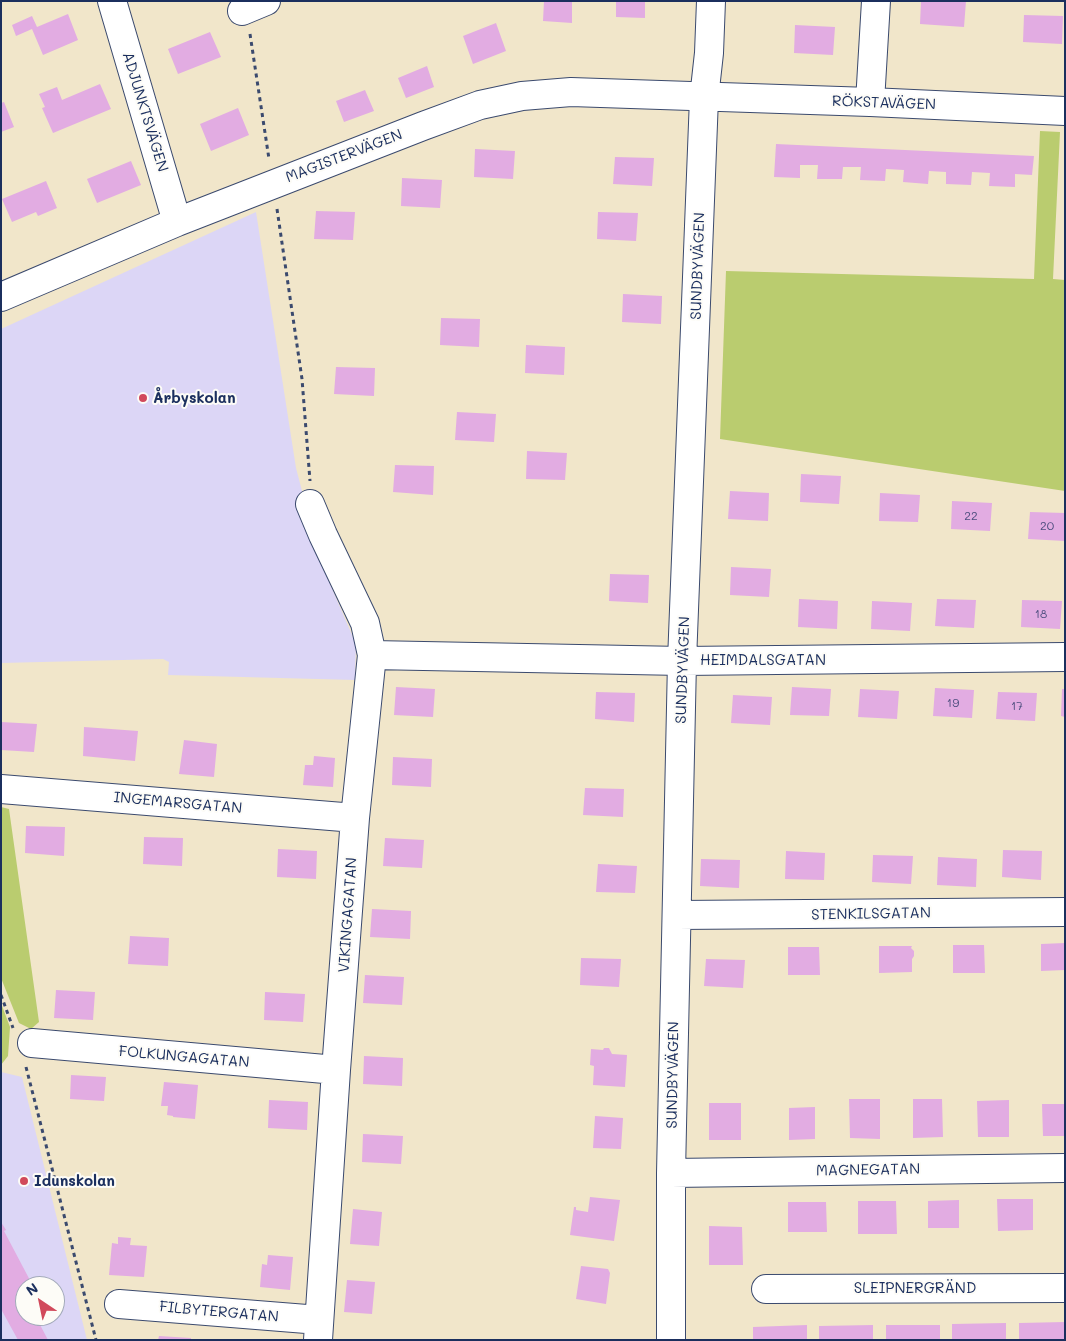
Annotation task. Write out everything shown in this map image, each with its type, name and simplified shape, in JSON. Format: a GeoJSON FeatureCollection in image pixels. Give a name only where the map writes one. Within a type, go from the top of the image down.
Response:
{"type":"FeatureCollection","features":[{"type":"Feature","properties":{"kind":"street","name":"ADJUNKTSVÄGEN"},"geometry":{"type":"LineString","coordinates":[[112,1],[177,222]]}},
{"type":"Feature","properties":{"kind":"street","name":"SUNDBYVÄGEN"},"geometry":{"type":"LineString","coordinates":[[671,1340],[671,1173],[682,661],[704,98],[709,53],[711,1]]}},
{"type":"Feature","properties":{"kind":"street"},"geometry":{"type":"LineString","coordinates":[[870,102],[876,1]]}},
{"type":"Feature","properties":{"kind":"street","name":"MAGISTERVÄGEN"},"geometry":{"type":"LineString","coordinates":[[1,297],[177,222],[480,105],[522,96],[571,92],[704,98]]}},
{"type":"Feature","properties":{"kind":"street","name":"RÖKSTAVÄGEN"},"geometry":{"type":"LineString","coordinates":[[704,98],[870,102],[1065,111]]}},
{"type":"Feature","properties":{"kind":"street","name":"VIKINGAGATAN"},"geometry":{"type":"LineString","coordinates":[[310,504],[322,535],[365,623],[372,655],[355,818],[318,1330]]}},
{"type":"Feature","properties":{"kind":"street","name":"HEIMDALSGATAN"},"geometry":{"type":"LineString","coordinates":[[372,655],[682,661],[1065,657]]}},
{"type":"Feature","properties":{"kind":"street","name":"INGEMARSGATAN"},"geometry":{"type":"LineString","coordinates":[[1,789],[355,818]]}},
{"type":"Feature","properties":{"kind":"street","name":"STENKILSGATAN"},"geometry":{"type":"LineString","coordinates":[[677,916],[1065,912]]}},
{"type":"Feature","properties":{"kind":"street","name":"FOLKUNGAGATAN"},"geometry":{"type":"LineString","coordinates":[[24,1046],[336,1070]]}},
{"type":"Feature","properties":{"kind":"street","name":"MAGNEGATAN"},"geometry":{"type":"LineString","coordinates":[[671,1173],[1065,1168]]}},
{"type":"Feature","properties":{"kind":"street","name":"SLEIPNERGRÄND"},"geometry":{"type":"LineString","coordinates":[[766,1289],[1065,1288]]}},
{"type":"Feature","properties":{"kind":"street","name":"FILBYTERGATAN"},"geometry":{"type":"LineString","coordinates":[[118,1304],[318,1330]]}},
{"type":"Feature","properties":{"kind":"path"},"geometry":{"type":"LineString","coordinates":[[254,6],[249,33],[302,379],[311,473],[310,504]]}},
{"type":"Feature","properties":{"kind":"path"},"geometry":{"type":"LineString","coordinates":[[1,995],[24,1046],[96,1340]]}},
{"type":"Feature","properties":{"kind":"shaded area","name":"Årbyskolan"},"geometry":{"type":"Polygon","coordinates":[[[256,212],[296,468],[321,563],[356,644],[355,680],[168,675],[169,662],[163,659],[1,663],[1,329],[256,212]]]}},
{"type":"Feature","properties":{"kind":"shaded area","name":"Idunskolan"},"geometry":{"type":"Polygon","coordinates":[[[1,1072],[22,1077],[87,1340],[1,1340],[1,1072]]]}},
{"type":"Feature","properties":{"kind":"green space"},"geometry":{"type":"Polygon","coordinates":[[[1040,131],[1060,132],[1053,279],[1065,280],[1065,491],[720,439],[726,271],[1034,279],[1040,131]]]}},
{"type":"Feature","properties":{"kind":"green space"},"geometry":{"type":"Polygon","coordinates":[[[1,807],[9,809],[39,1022],[31,1029],[19,1023],[1,978],[1,807]]]}},
{"type":"Feature","properties":{"kind":"green space"},"geometry":{"type":"Polygon","coordinates":[[[1,1003],[10,1027],[8,1056],[1,1065],[1,1003]]]}},
{"type":"Feature","properties":{"kind":"building"},"geometry":{"type":"Polygon","coordinates":[[[544,1],[572,1],[572,23],[543,21],[544,1]]]}},
{"type":"Feature","properties":{"kind":"building"},"geometry":{"type":"Polygon","coordinates":[[[616,1],[645,1],[645,18],[616,17],[616,1]]]}},
{"type":"Feature","properties":{"kind":"building"},"geometry":{"type":"Polygon","coordinates":[[[921,1],[966,1],[964,27],[920,24],[921,1]]]}},
{"type":"Feature","properties":{"kind":"building"},"geometry":{"type":"Polygon","coordinates":[[[68,14],[78,40],[43,55],[32,29],[16,36],[12,25],[32,16],[37,27],[68,14]]]}},
{"type":"Feature","properties":{"kind":"building"},"geometry":{"type":"Polygon","coordinates":[[[1024,15],[1063,16],[1062,44],[1023,42],[1024,15]]]}},
{"type":"Feature","properties":{"kind":"building"},"geometry":{"type":"Polygon","coordinates":[[[496,23],[506,51],[473,64],[463,36],[496,23]]]}},
{"type":"Feature","properties":{"kind":"building"},"geometry":{"type":"Polygon","coordinates":[[[795,25],[835,27],[833,55],[794,53],[795,25]]]}},
{"type":"Feature","properties":{"kind":"building"},"geometry":{"type":"Polygon","coordinates":[[[210,32],[221,57],[178,74],[168,49],[210,32]]]}},
{"type":"Feature","properties":{"kind":"building"},"geometry":{"type":"Polygon","coordinates":[[[427,66],[434,87],[406,98],[398,78],[427,66]]]}},
{"type":"Feature","properties":{"kind":"building"},"geometry":{"type":"Polygon","coordinates":[[[100,84],[111,109],[53,133],[42,108],[45,107],[39,94],[57,87],[62,100],[100,84]]]}},
{"type":"Feature","properties":{"kind":"building"},"geometry":{"type":"Polygon","coordinates":[[[365,90],[374,111],[344,122],[336,101],[365,90]]]}},
{"type":"Feature","properties":{"kind":"building"},"geometry":{"type":"Polygon","coordinates":[[[4,102],[14,127],[1,132],[1,103],[4,102]]]}},
{"type":"Feature","properties":{"kind":"building"},"geometry":{"type":"Polygon","coordinates":[[[238,108],[249,135],[211,151],[200,124],[238,108]]]}},
{"type":"Feature","properties":{"kind":"building"},"geometry":{"type":"Polygon","coordinates":[[[776,144],[1034,156],[1032,175],[1015,174],[1015,187],[989,186],[990,173],[972,172],[971,185],[946,184],[946,172],[929,171],[928,184],[903,182],[904,170],[886,169],[885,181],[860,180],[861,167],[843,167],[842,179],[817,179],[818,165],[800,165],[800,178],[774,177],[776,144]]]}},
{"type":"Feature","properties":{"kind":"building"},"geometry":{"type":"Polygon","coordinates":[[[475,149],[515,151],[513,179],[474,177],[475,149]]]}},
{"type":"Feature","properties":{"kind":"building"},"geometry":{"type":"Polygon","coordinates":[[[615,157],[654,158],[652,186],[613,184],[615,157]]]}},
{"type":"Feature","properties":{"kind":"building"},"geometry":{"type":"Polygon","coordinates":[[[131,161],[141,185],[97,203],[87,179],[131,161]]]}},
{"type":"Feature","properties":{"kind":"building"},"geometry":{"type":"Polygon","coordinates":[[[402,178],[442,180],[440,208],[401,206],[402,178]]]}},
{"type":"Feature","properties":{"kind":"building"},"geometry":{"type":"Polygon","coordinates":[[[46,181],[57,208],[38,216],[36,212],[12,222],[2,199],[46,181]]]}},
{"type":"Feature","properties":{"kind":"building"},"geometry":{"type":"Polygon","coordinates":[[[316,211],[355,212],[353,240],[314,239],[316,211]]]}},
{"type":"Feature","properties":{"kind":"building"},"geometry":{"type":"Polygon","coordinates":[[[598,212],[638,213],[636,241],[597,239],[598,212]]]}},
{"type":"Feature","properties":{"kind":"building"},"geometry":{"type":"Polygon","coordinates":[[[623,294],[662,296],[661,324],[622,322],[623,294]]]}},
{"type":"Feature","properties":{"kind":"building"},"geometry":{"type":"Polygon","coordinates":[[[441,318],[480,319],[479,347],[440,345],[441,318]]]}},
{"type":"Feature","properties":{"kind":"building"},"geometry":{"type":"Polygon","coordinates":[[[526,345],[565,347],[564,375],[525,373],[526,345]]]}},
{"type":"Feature","properties":{"kind":"building"},"geometry":{"type":"Polygon","coordinates":[[[336,367],[375,368],[374,396],[334,394],[336,367]]]}},
{"type":"Feature","properties":{"kind":"building"},"geometry":{"type":"Polygon","coordinates":[[[457,412],[496,414],[494,442],[455,440],[457,412]]]}},
{"type":"Feature","properties":{"kind":"building"},"geometry":{"type":"Polygon","coordinates":[[[527,451],[567,453],[565,480],[526,479],[527,451]]]}},
{"type":"Feature","properties":{"kind":"building"},"geometry":{"type":"Polygon","coordinates":[[[395,465],[434,466],[433,495],[393,492],[395,465]]]}},
{"type":"Feature","properties":{"kind":"building"},"geometry":{"type":"Polygon","coordinates":[[[801,474],[841,476],[839,504],[800,502],[801,474]]]}},
{"type":"Feature","properties":{"kind":"building"},"geometry":{"type":"Polygon","coordinates":[[[730,491],[769,493],[768,521],[728,519],[730,491]]]}},
{"type":"Feature","properties":{"kind":"building"},"geometry":{"type":"Polygon","coordinates":[[[880,493],[920,495],[918,522],[879,521],[880,493]]]}},
{"type":"Feature","properties":{"kind":"building"},"geometry":{"type":"Polygon","coordinates":[[[952,501],[992,503],[990,531],[951,529],[952,501]]]}},
{"type":"Feature","properties":{"kind":"building"},"geometry":{"type":"Polygon","coordinates":[[[1030,512],[1065,513],[1065,541],[1028,539],[1030,512]]]}},
{"type":"Feature","properties":{"kind":"building"},"geometry":{"type":"Polygon","coordinates":[[[731,567],[771,569],[769,597],[730,595],[731,567]]]}},
{"type":"Feature","properties":{"kind":"building"},"geometry":{"type":"Polygon","coordinates":[[[610,574],[649,575],[648,603],[609,601],[610,574]]]}},
{"type":"Feature","properties":{"kind":"building"},"geometry":{"type":"Polygon","coordinates":[[[799,599],[838,601],[837,629],[798,627],[799,599]]]}},
{"type":"Feature","properties":{"kind":"building"},"geometry":{"type":"Polygon","coordinates":[[[937,599],[976,600],[974,628],[935,626],[937,599]]]}},
{"type":"Feature","properties":{"kind":"building"},"geometry":{"type":"Polygon","coordinates":[[[1022,600],[1062,601],[1060,629],[1021,627],[1022,600]]]}},
{"type":"Feature","properties":{"kind":"building"},"geometry":{"type":"Polygon","coordinates":[[[872,601],[912,603],[910,631],[871,629],[872,601]]]}},
{"type":"Feature","properties":{"kind":"building"},"geometry":{"type":"Polygon","coordinates":[[[396,687],[435,689],[433,717],[394,715],[396,687]]]}},
{"type":"Feature","properties":{"kind":"building"},"geometry":{"type":"Polygon","coordinates":[[[792,687],[831,689],[829,716],[790,715],[792,687]]]}},
{"type":"Feature","properties":{"kind":"building"},"geometry":{"type":"Polygon","coordinates":[[[935,688],[974,690],[972,718],[933,716],[935,688]]]}},
{"type":"Feature","properties":{"kind":"building"},"geometry":{"type":"Polygon","coordinates":[[[860,689],[899,691],[897,719],[858,717],[860,689]]]}},
{"type":"Feature","properties":{"kind":"building"},"geometry":{"type":"Polygon","coordinates":[[[1062,689],[1065,689],[1065,717],[1061,716],[1062,689]]]}},
{"type":"Feature","properties":{"kind":"building"},"geometry":{"type":"Polygon","coordinates":[[[596,692],[635,693],[634,722],[595,719],[596,692]]]}},
{"type":"Feature","properties":{"kind":"building"},"geometry":{"type":"Polygon","coordinates":[[[998,692],[1037,693],[1035,721],[996,719],[998,692]]]}},
{"type":"Feature","properties":{"kind":"building"},"geometry":{"type":"Polygon","coordinates":[[[733,695],[772,697],[770,725],[731,723],[733,695]]]}},
{"type":"Feature","properties":{"kind":"building"},"geometry":{"type":"Polygon","coordinates":[[[1,722],[37,724],[34,752],[1,750],[1,722]]]}},
{"type":"Feature","properties":{"kind":"building"},"geometry":{"type":"Polygon","coordinates":[[[84,727],[138,731],[135,761],[83,756],[84,727]]]}},
{"type":"Feature","properties":{"kind":"building"},"geometry":{"type":"Polygon","coordinates":[[[184,740],[217,744],[214,777],[179,774],[184,740]]]}},
{"type":"Feature","properties":{"kind":"building"},"geometry":{"type":"Polygon","coordinates":[[[314,756],[335,758],[333,787],[303,785],[305,765],[313,765],[314,756]]]}},
{"type":"Feature","properties":{"kind":"building"},"geometry":{"type":"Polygon","coordinates":[[[393,757],[432,759],[431,787],[392,785],[393,757]]]}},
{"type":"Feature","properties":{"kind":"building"},"geometry":{"type":"Polygon","coordinates":[[[585,788],[624,789],[623,817],[583,815],[585,788]]]}},
{"type":"Feature","properties":{"kind":"building"},"geometry":{"type":"Polygon","coordinates":[[[26,826],[65,827],[64,856],[25,853],[26,826]]]}},
{"type":"Feature","properties":{"kind":"building"},"geometry":{"type":"Polygon","coordinates":[[[144,837],[183,838],[182,866],[143,864],[144,837]]]}},
{"type":"Feature","properties":{"kind":"building"},"geometry":{"type":"Polygon","coordinates":[[[385,838],[424,840],[422,868],[383,866],[385,838]]]}},
{"type":"Feature","properties":{"kind":"building"},"geometry":{"type":"Polygon","coordinates":[[[278,849],[317,851],[316,879],[277,877],[278,849]]]}},
{"type":"Feature","properties":{"kind":"building"},"geometry":{"type":"Polygon","coordinates":[[[1003,850],[1042,851],[1041,880],[1002,877],[1003,850]]]}},
{"type":"Feature","properties":{"kind":"building"},"geometry":{"type":"Polygon","coordinates":[[[786,851],[825,853],[824,880],[785,879],[786,851]]]}},
{"type":"Feature","properties":{"kind":"building"},"geometry":{"type":"Polygon","coordinates":[[[873,855],[913,856],[911,884],[872,882],[873,855]]]}},
{"type":"Feature","properties":{"kind":"building"},"geometry":{"type":"Polygon","coordinates":[[[938,857],[977,859],[976,887],[937,885],[938,857]]]}},
{"type":"Feature","properties":{"kind":"building"},"geometry":{"type":"Polygon","coordinates":[[[701,859],[740,860],[739,888],[700,886],[701,859]]]}},
{"type":"Feature","properties":{"kind":"building"},"geometry":{"type":"Polygon","coordinates":[[[598,864],[637,866],[635,893],[596,892],[598,864]]]}},
{"type":"Feature","properties":{"kind":"building"},"geometry":{"type":"Polygon","coordinates":[[[372,909],[411,911],[410,939],[370,937],[372,909]]]}},
{"type":"Feature","properties":{"kind":"building"},"geometry":{"type":"Polygon","coordinates":[[[130,936],[169,938],[168,966],[128,964],[130,936]]]}},
{"type":"Feature","properties":{"kind":"building"},"geometry":{"type":"Polygon","coordinates":[[[1065,943],[1065,970],[1041,971],[1041,944],[1065,943]]]}},
{"type":"Feature","properties":{"kind":"building"},"geometry":{"type":"Polygon","coordinates":[[[953,945],[984,945],[985,973],[953,973],[953,945]]]}},
{"type":"Feature","properties":{"kind":"building"},"geometry":{"type":"Polygon","coordinates":[[[879,946],[912,946],[914,956],[912,959],[912,972],[879,973],[879,946]]]}},
{"type":"Feature","properties":{"kind":"building"},"geometry":{"type":"Polygon","coordinates":[[[788,947],[819,947],[820,975],[788,975],[788,947]]]}},
{"type":"Feature","properties":{"kind":"building"},"geometry":{"type":"Polygon","coordinates":[[[581,958],[621,959],[619,987],[580,985],[581,958]]]}},
{"type":"Feature","properties":{"kind":"building"},"geometry":{"type":"Polygon","coordinates":[[[706,959],[745,960],[743,988],[704,986],[706,959]]]}},
{"type":"Feature","properties":{"kind":"building"},"geometry":{"type":"Polygon","coordinates":[[[365,975],[404,977],[402,1005],[363,1003],[365,975]]]}},
{"type":"Feature","properties":{"kind":"building"},"geometry":{"type":"Polygon","coordinates":[[[56,990],[95,992],[93,1020],[54,1018],[56,990]]]}},
{"type":"Feature","properties":{"kind":"building"},"geometry":{"type":"Polygon","coordinates":[[[265,992],[305,994],[303,1022],[264,1020],[265,992]]]}},
{"type":"Feature","properties":{"kind":"building"},"geometry":{"type":"Polygon","coordinates":[[[604,1048],[609,1048],[612,1054],[627,1055],[625,1087],[593,1085],[594,1066],[590,1065],[591,1049],[603,1050],[604,1048]]]}},
{"type":"Feature","properties":{"kind":"building"},"geometry":{"type":"Polygon","coordinates":[[[364,1056],[403,1058],[402,1086],[363,1084],[364,1056]]]}},
{"type":"Feature","properties":{"kind":"building"},"geometry":{"type":"Polygon","coordinates":[[[71,1075],[106,1077],[104,1101],[70,1099],[71,1075]]]}},
{"type":"Feature","properties":{"kind":"building"},"geometry":{"type":"Polygon","coordinates":[[[164,1082],[198,1085],[195,1119],[167,1115],[168,1106],[161,1106],[164,1082]]]}},
{"type":"Feature","properties":{"kind":"building"},"geometry":{"type":"Polygon","coordinates":[[[849,1099],[880,1099],[880,1139],[850,1138],[849,1099]]]}},
{"type":"Feature","properties":{"kind":"building"},"geometry":{"type":"Polygon","coordinates":[[[913,1099],[942,1099],[943,1137],[913,1138],[913,1099]]]}},
{"type":"Feature","properties":{"kind":"building"},"geometry":{"type":"Polygon","coordinates":[[[269,1100],[308,1102],[307,1130],[268,1128],[269,1100]]]}},
{"type":"Feature","properties":{"kind":"building"},"geometry":{"type":"Polygon","coordinates":[[[1009,1100],[1009,1137],[978,1137],[977,1101],[1009,1100]]]}},
{"type":"Feature","properties":{"kind":"building"},"geometry":{"type":"Polygon","coordinates":[[[709,1103],[741,1103],[741,1140],[709,1140],[709,1103]]]}},
{"type":"Feature","properties":{"kind":"building"},"geometry":{"type":"Polygon","coordinates":[[[1042,1104],[1065,1104],[1065,1136],[1043,1136],[1042,1104]]]}},
{"type":"Feature","properties":{"kind":"building"},"geometry":{"type":"Polygon","coordinates":[[[815,1107],[815,1139],[789,1140],[789,1108],[815,1107]]]}},
{"type":"Feature","properties":{"kind":"building"},"geometry":{"type":"Polygon","coordinates":[[[595,1116],[623,1118],[621,1149],[593,1148],[595,1116]]]}},
{"type":"Feature","properties":{"kind":"building"},"geometry":{"type":"Polygon","coordinates":[[[363,1134],[403,1136],[401,1164],[362,1162],[363,1134]]]}},
{"type":"Feature","properties":{"kind":"building"},"geometry":{"type":"Polygon","coordinates":[[[590,1197],[620,1200],[614,1241],[570,1235],[574,1207],[576,1207],[576,1210],[588,1212],[590,1197]]]}},
{"type":"Feature","properties":{"kind":"building"},"geometry":{"type":"Polygon","coordinates":[[[997,1199],[1033,1199],[1033,1230],[998,1231],[997,1199]]]}},
{"type":"Feature","properties":{"kind":"building"},"geometry":{"type":"Polygon","coordinates":[[[959,1200],[959,1228],[928,1228],[928,1201],[959,1200]]]}},
{"type":"Feature","properties":{"kind":"building"},"geometry":{"type":"Polygon","coordinates":[[[858,1201],[896,1201],[897,1234],[858,1234],[858,1201]]]}},
{"type":"Feature","properties":{"kind":"building"},"geometry":{"type":"Polygon","coordinates":[[[788,1202],[826,1202],[827,1232],[788,1232],[788,1202]]]}},
{"type":"Feature","properties":{"kind":"building"},"geometry":{"type":"Polygon","coordinates":[[[353,1209],[382,1212],[379,1246],[350,1244],[353,1209]]]}},
{"type":"Feature","properties":{"kind":"building"},"geometry":{"type":"Polygon","coordinates":[[[1,1222],[28,1276],[15,1276],[15,1326],[41,1326],[48,1340],[18,1340],[1,1309],[1,1222]]]}},
{"type":"Feature","properties":{"kind":"building"},"geometry":{"type":"Polygon","coordinates":[[[709,1226],[742,1227],[743,1265],[709,1265],[709,1226]]]}},
{"type":"Feature","properties":{"kind":"building"},"geometry":{"type":"Polygon","coordinates":[[[118,1237],[131,1238],[130,1245],[147,1246],[144,1277],[109,1275],[112,1243],[118,1244],[118,1237]]]}},
{"type":"Feature","properties":{"kind":"building"},"geometry":{"type":"Polygon","coordinates":[[[268,1255],[293,1257],[290,1290],[260,1287],[262,1264],[267,1265],[268,1255]]]}},
{"type":"Feature","properties":{"kind":"building"},"geometry":{"type":"Polygon","coordinates":[[[581,1266],[608,1269],[610,1273],[606,1304],[576,1299],[581,1266]]]}},
{"type":"Feature","properties":{"kind":"building"},"geometry":{"type":"Polygon","coordinates":[[[347,1280],[375,1282],[372,1314],[344,1312],[347,1280]]]}},
{"type":"Feature","properties":{"kind":"building"},"geometry":{"type":"Polygon","coordinates":[[[1065,1322],[1065,1340],[1019,1340],[1019,1323],[1065,1322]]]}},
{"type":"Feature","properties":{"kind":"building"},"geometry":{"type":"Polygon","coordinates":[[[1006,1323],[1006,1340],[952,1340],[952,1324],[1006,1323]]]}},
{"type":"Feature","properties":{"kind":"building"},"geometry":{"type":"Polygon","coordinates":[[[807,1325],[807,1340],[753,1340],[753,1327],[807,1325]]]}},
{"type":"Feature","properties":{"kind":"building"},"geometry":{"type":"Polygon","coordinates":[[[873,1325],[873,1340],[819,1340],[819,1326],[873,1325]]]}},
{"type":"Feature","properties":{"kind":"building"},"geometry":{"type":"Polygon","coordinates":[[[886,1325],[940,1325],[940,1340],[886,1340],[886,1325]]]}},
{"type":"Feature","properties":{"kind":"building"},"geometry":{"type":"Polygon","coordinates":[[[159,1336],[191,1338],[191,1340],[158,1340],[159,1336]]]}},
{"type":"Feature","properties":{"kind":"place","name":"Årbyskolan"},"geometry":{"type":"Point","coordinates":[143,398]}},
{"type":"Feature","properties":{"kind":"place","name":"Idunskolan"},"geometry":{"type":"Point","coordinates":[24,1181]}}]}
